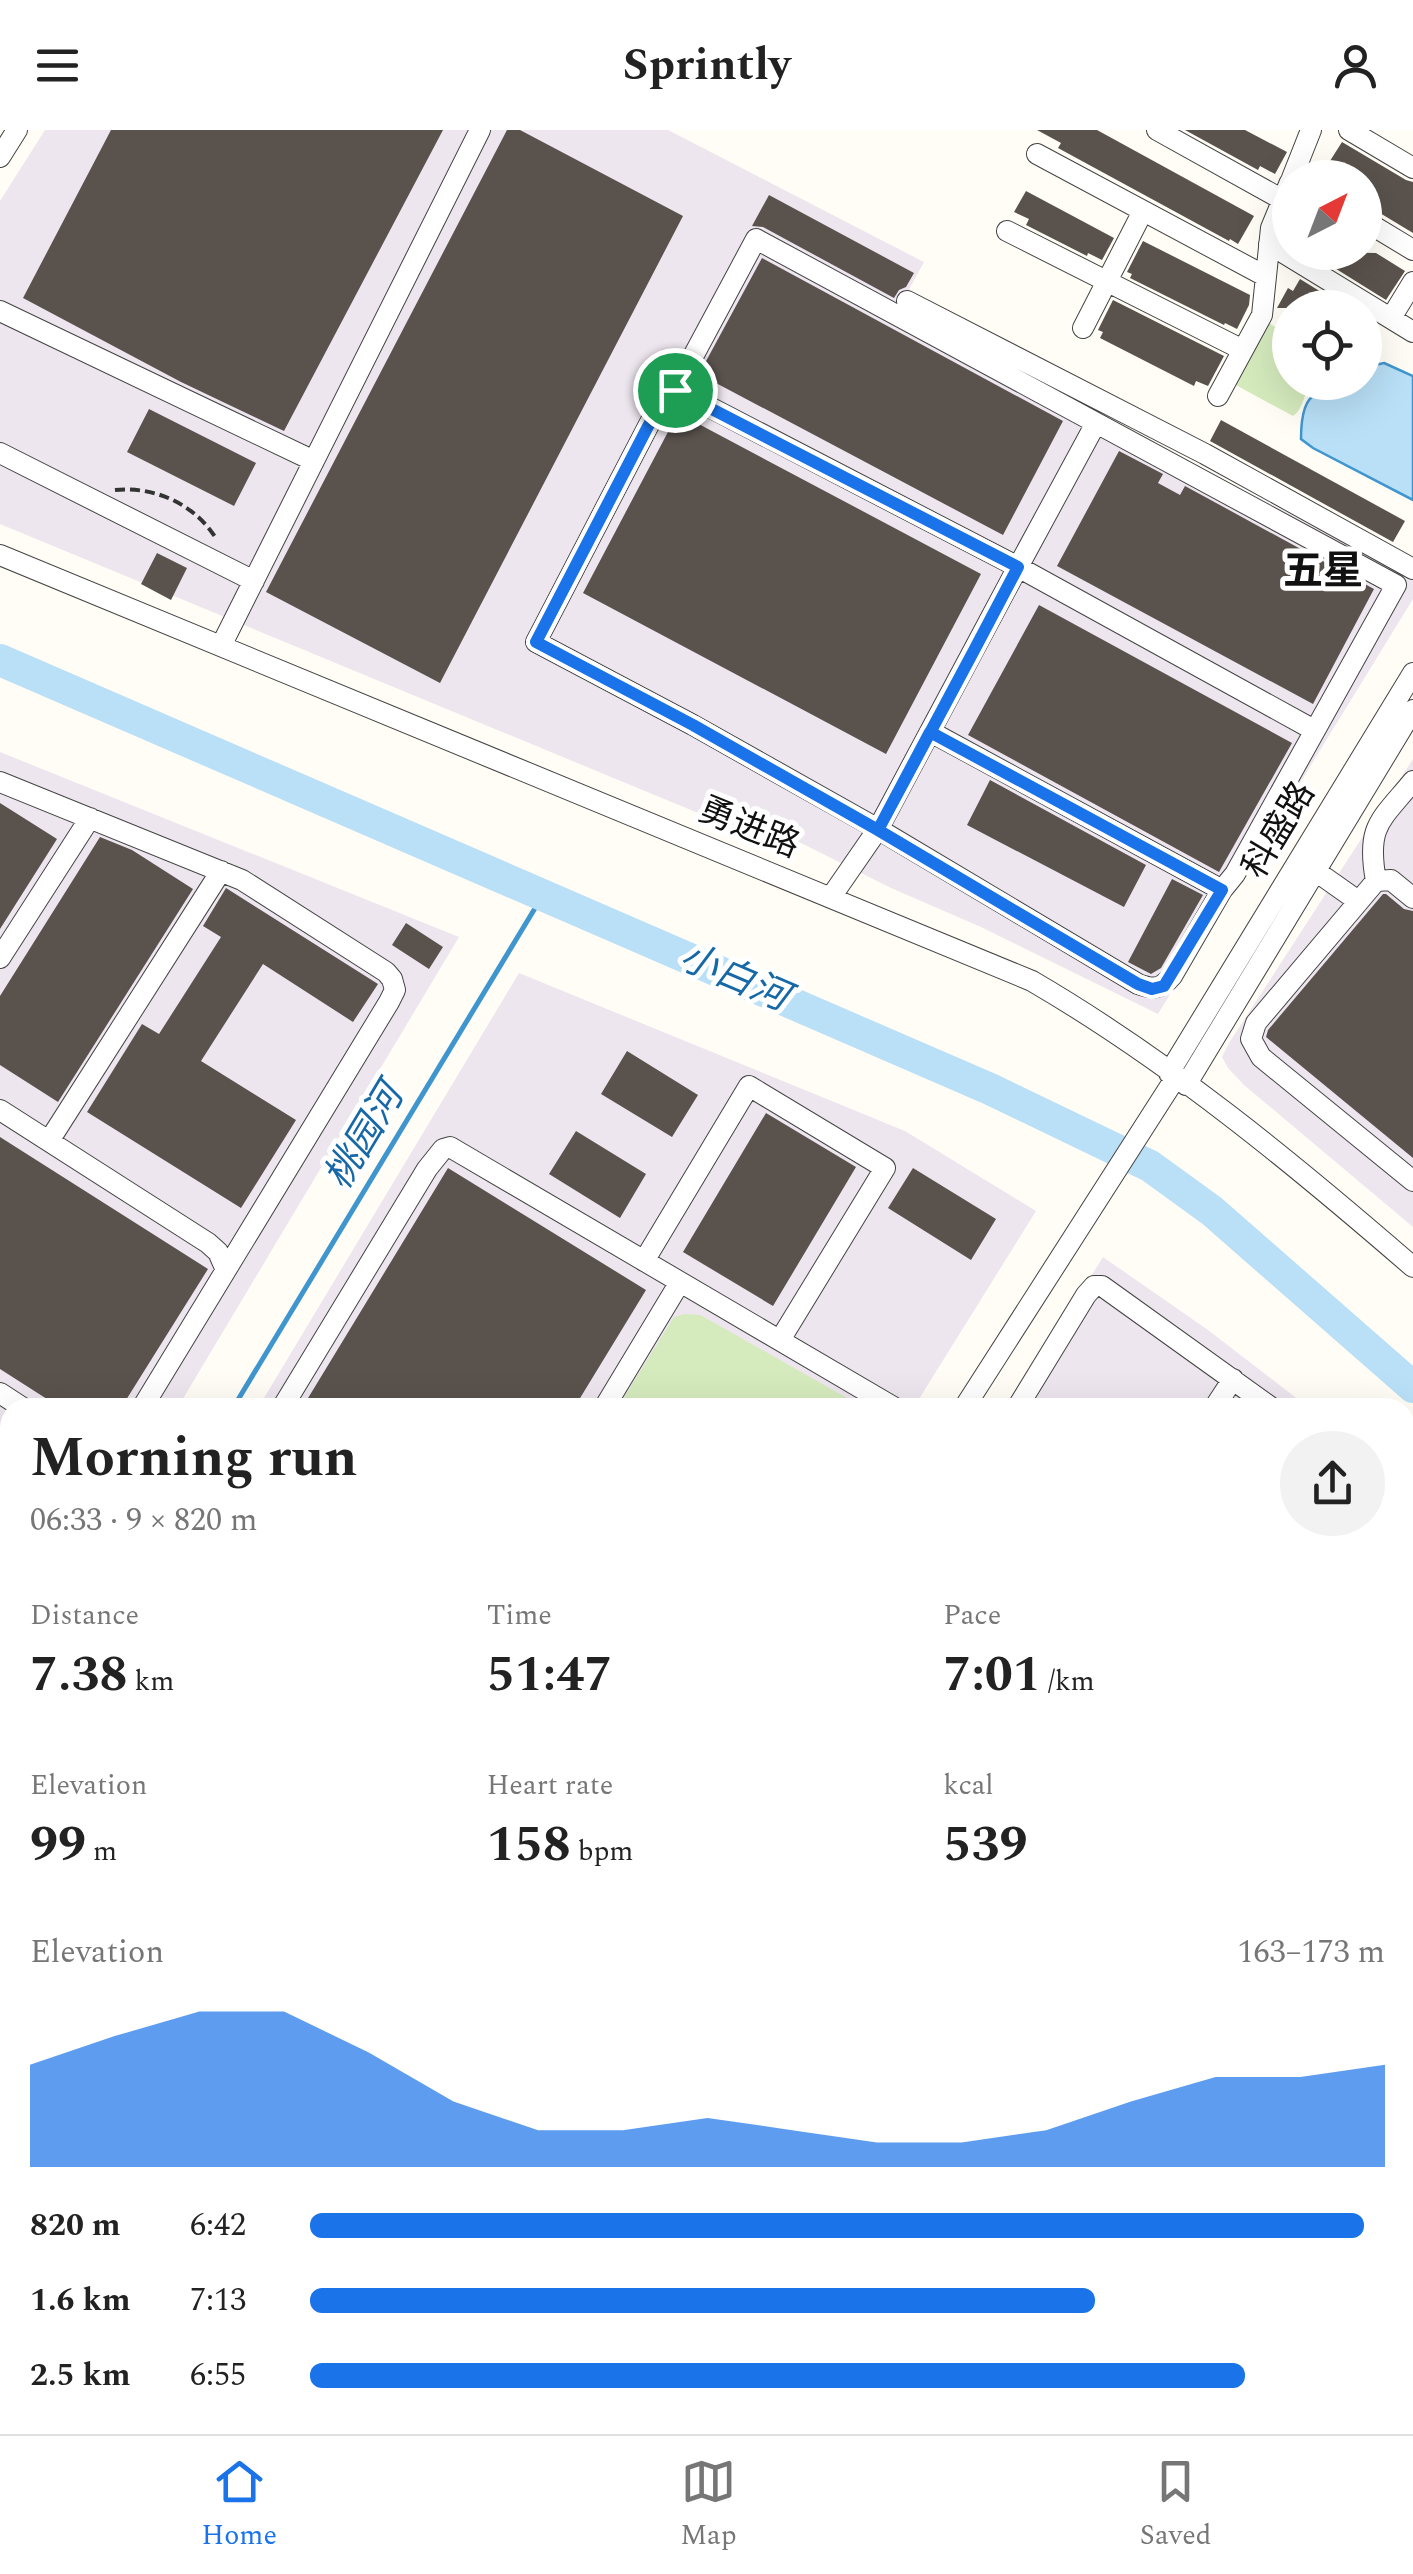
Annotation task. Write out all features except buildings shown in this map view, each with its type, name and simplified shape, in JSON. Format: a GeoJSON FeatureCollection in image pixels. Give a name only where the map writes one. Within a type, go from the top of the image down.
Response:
{"type":"FeatureCollection","features":[{"type":"Feature","properties":{"kind":"street"},"geometry":{"type":"LineString","coordinates":[[0,157],[18,130]]}},
{"type":"Feature","properties":{"kind":"street"},"geometry":{"type":"LineString","coordinates":[[221,646],[480,130]]}},
{"type":"Feature","properties":{"kind":"street"},"geometry":{"type":"LineString","coordinates":[[1157,130],[1272,176]]}},
{"type":"Feature","properties":{"kind":"street"},"geometry":{"type":"LineString","coordinates":[[1299,160],[1311,130]]}},
{"type":"Feature","properties":{"kind":"street"},"geometry":{"type":"LineString","coordinates":[[1349,130],[1413,168]]}},
{"type":"Feature","properties":{"kind":"street"},"geometry":{"type":"LineString","coordinates":[[1037,154],[1265,276]]}},
{"type":"Feature","properties":{"kind":"street"},"geometry":{"type":"LineString","coordinates":[[1083,328],[1143,210]]}},
{"type":"Feature","properties":{"kind":"street"},"geometry":{"type":"LineString","coordinates":[[1218,396],[1262,315],[1272,226]]}},
{"type":"Feature","properties":{"kind":"street"},"geometry":{"type":"LineString","coordinates":[[1007,231],[1243,350]]}},
{"type":"Feature","properties":{"kind":"street"},"geometry":{"type":"LineString","coordinates":[[1382,232],[1413,250]]}},
{"type":"Feature","properties":{"kind":"street"},"geometry":{"type":"LineString","coordinates":[[675,390],[756,239],[1396,585],[1235,874],[1172,976],[1164,986],[1152,989],[1138,984],[878,830],[536,642],[669,386],[675,390],[1018,567],[1314,730]]}},
{"type":"Feature","properties":{"kind":"street"},"geometry":{"type":"LineString","coordinates":[[1269,244],[1413,332]]}},
{"type":"Feature","properties":{"kind":"street"},"geometry":{"type":"LineString","coordinates":[[1391,318],[1413,282]]}},
{"type":"Feature","properties":{"kind":"street"},"geometry":{"type":"LineString","coordinates":[[907,300],[1205,454],[1413,569]]}},
{"type":"Feature","properties":{"kind":"street"},"geometry":{"type":"LineString","coordinates":[[0,311],[314,461]]}},
{"type":"Feature","properties":{"kind":"street"},"geometry":{"type":"LineString","coordinates":[[831,897],[878,830],[1096,423]]}},
{"type":"Feature","properties":{"kind":"street"},"geometry":{"type":"LineString","coordinates":[[0,453],[254,580]]}},
{"type":"Feature","properties":{"kind":"street","name":"勇进路"},"geometry":{"type":"LineString","coordinates":[[0,556],[1032,981],[1103,1025],[1303,1172],[1413,1267]]}},
{"type":"Feature","properties":{"kind":"street","name":"科盛路"},"geometry":{"type":"LineString","coordinates":[[970,1398],[1177,1078],[1307,865],[1413,673]]}},
{"type":"Feature","properties":{"kind":"street","name":"科盛路"},"geometry":{"type":"LineString","coordinates":[[1307,865],[1413,710]]}},
{"type":"Feature","properties":{"kind":"street"},"geometry":{"type":"LineString","coordinates":[[930,732],[1222,890]]}},
{"type":"Feature","properties":{"kind":"street"},"geometry":{"type":"LineString","coordinates":[[1376,881],[1371,854],[1376,828],[1413,781]]}},
{"type":"Feature","properties":{"kind":"street"},"geometry":{"type":"LineString","coordinates":[[0,782],[242,880],[386,972],[395,990],[148,1398]]}},
{"type":"Feature","properties":{"kind":"street"},"geometry":{"type":"LineString","coordinates":[[0,958],[90,818]]}},
{"type":"Feature","properties":{"kind":"street"},"geometry":{"type":"LineString","coordinates":[[1307,865],[1358,901]]}},
{"type":"Feature","properties":{"kind":"street"},"geometry":{"type":"LineString","coordinates":[[48,1141],[221,871]]}},
{"type":"Feature","properties":{"kind":"street"},"geometry":{"type":"LineString","coordinates":[[1413,898],[1391,880],[1376,881],[1256,1022],[1251,1039],[1260,1058],[1413,1181]]}},
{"type":"Feature","properties":{"kind":"street"},"geometry":{"type":"LineString","coordinates":[[644,1261],[750,1086],[885,1168],[780,1340]]}},
{"type":"Feature","properties":{"kind":"street"},"geometry":{"type":"LineString","coordinates":[[0,1110],[208,1243],[218,1252],[226,1270]]}},
{"type":"Feature","properties":{"kind":"street"},"geometry":{"type":"LineString","coordinates":[[288,1398],[427,1170],[450,1147],[878,1398]]}},
{"type":"Feature","properties":{"kind":"street"},"geometry":{"type":"LineString","coordinates":[[610,1398],[680,1282]]}},
{"type":"Feature","properties":{"kind":"street"},"geometry":{"type":"LineString","coordinates":[[1023,1398],[1094,1286],[1102,1286],[1259,1398]]}},
{"type":"Feature","properties":{"kind":"street"},"geometry":{"type":"LineString","coordinates":[[1221,1398],[1233,1379]]}},
{"type":"Feature","properties":{"kind":"path"},"geometry":{"type":"LineString","coordinates":[[92,499],[113,490],[149,490],[190,510],[210,528],[231,569]]}},
{"type":"Feature","properties":{"kind":"shaded area"},"geometry":{"type":"Polygon","coordinates":[[[45,130],[668,130],[924,262],[899,308],[1413,579],[1413,599],[1158,1014],[795,840],[780,847],[0,524],[0,201],[45,130]]]}},
{"type":"Feature","properties":{"kind":"shaded area"},"geometry":{"type":"Polygon","coordinates":[[[0,752],[459,937],[183,1398],[0,1398],[0,752]]]}},
{"type":"Feature","properties":{"kind":"shaded area"},"geometry":{"type":"Polygon","coordinates":[[[1413,759],[1413,1227],[1244,1085],[1222,1057],[1413,759]]]}},
{"type":"Feature","properties":{"kind":"shaded area"},"geometry":{"type":"Polygon","coordinates":[[[519,973],[905,1131],[1036,1211],[920,1398],[264,1398],[519,973]]]}},
{"type":"Feature","properties":{"kind":"shaded area"},"geometry":{"type":"Polygon","coordinates":[[[1103,1257],[1296,1398],[1014,1398],[1103,1257]]]}},
{"type":"Feature","properties":{"kind":"green space"},"geometry":{"type":"Polygon","coordinates":[[[1267,322],[1272,325],[1272,400],[1304,400],[1293,416],[1232,383],[1267,322]]]}},
{"type":"Feature","properties":{"kind":"green space"},"geometry":{"type":"Polygon","coordinates":[[[700,1315],[847,1398],[624,1398],[674,1317],[700,1315]]]}},
{"type":"Feature","properties":{"kind":"water"},"geometry":{"type":"Polygon","coordinates":[[[1382,363],[1413,376],[1413,500],[1301,439],[1303,414],[1309,400],[1382,400],[1382,363]]]}},
{"type":"Feature","properties":{"kind":"waterway","name":"小白河"},"geometry":{"type":"LineString","coordinates":[[0,660],[990,1089],[1150,1166],[1212,1211],[1413,1387]]}},
{"type":"Feature","properties":{"kind":"waterway","name":"桃园河"},"geometry":{"type":"LineString","coordinates":[[239,1398],[543,895]]}},
{"type":"Feature","properties":{"kind":"district","name":"五星"},"geometry":{"type":"Point","coordinates":[1323,572]}},
{"type":"Feature","properties":{"kind":"route"},"geometry":{"type":"LineString","coordinates":[[675,390],[669,386],[536,642],[878,830],[930,732],[1222,890],[1164,986],[1152,989],[1138,984],[878,830],[930,732],[974,650],[1018,567],[675,390]]}}]}
